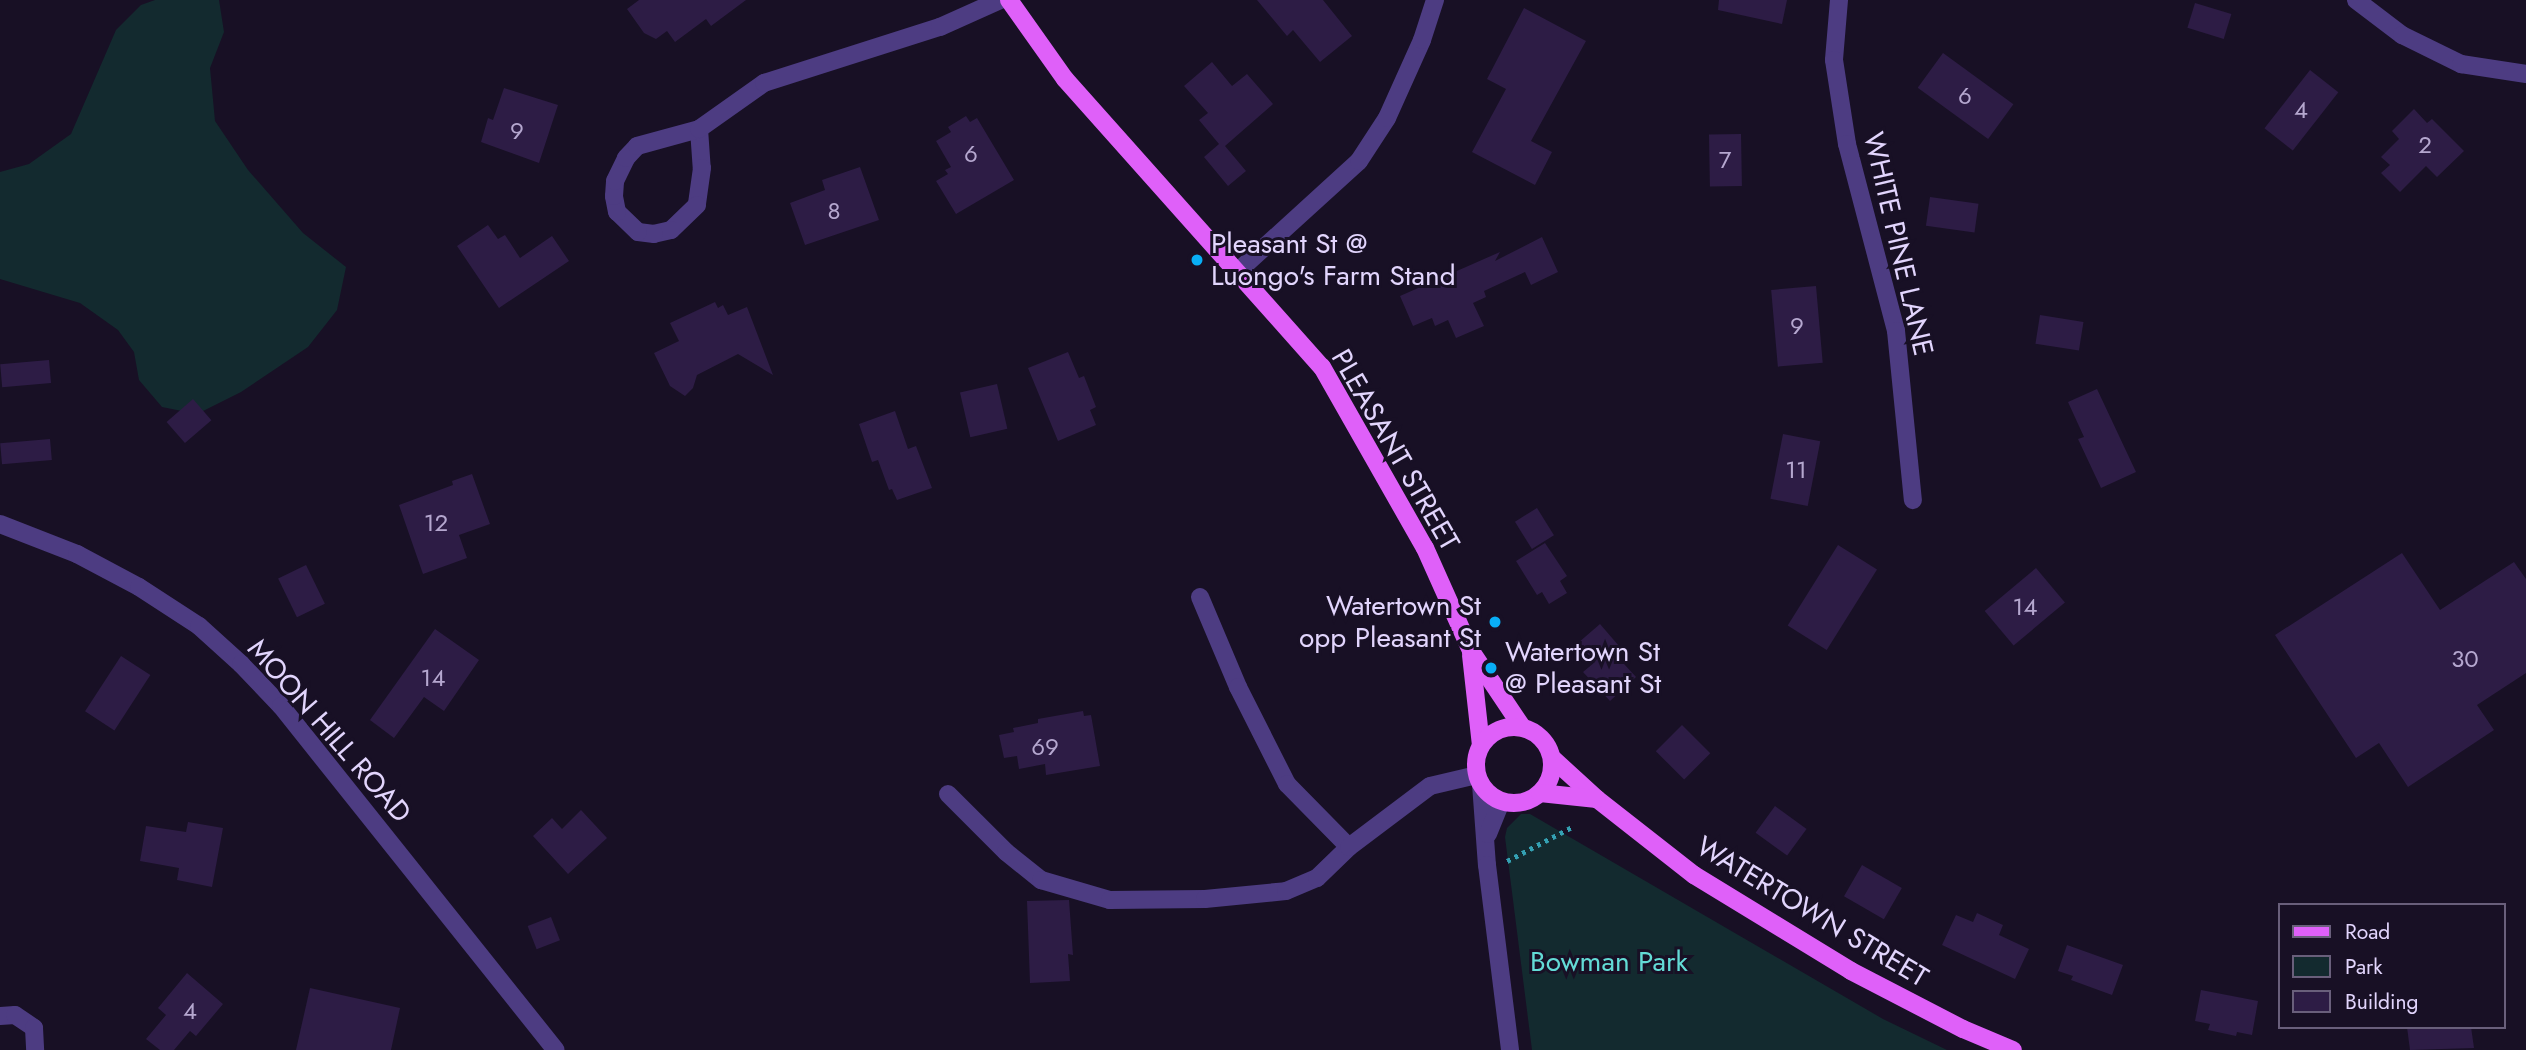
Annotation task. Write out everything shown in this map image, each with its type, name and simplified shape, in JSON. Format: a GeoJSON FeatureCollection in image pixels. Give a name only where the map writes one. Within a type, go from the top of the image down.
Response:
{"type":"FeatureCollection","features":[{"type":"Feature","properties":{"kind":"main road","name":"PLEASANT STREET"},"geometry":{"type":"LineString","coordinates":[[1009,0],[1065,79],[1322,367],[1425,548],[1471,651],[1522,727]]}},
{"type":"Feature","properties":{"kind":"main road","name":"PLEASANT STREET"},"geometry":{"type":"LineString","coordinates":[[1471,651],[1482,746]]}},
{"type":"Feature","properties":{"kind":"main road"},"geometry":{"type":"LineString","coordinates":[[1522,727],[1542,738],[1552,758],[1551,777],[1540,793],[1521,803],[1501,801],[1479,779],[1476,765],[1482,746],[1499,730],[1522,727]]}},
{"type":"Feature","properties":{"kind":"main road","name":"WATERTOWN STREET"},"geometry":{"type":"LineString","coordinates":[[1552,758],[1597,799],[1693,875],[1851,971],[1963,1029],[2013,1050]]}},
{"type":"Feature","properties":{"kind":"main road"},"geometry":{"type":"LineString","coordinates":[[1540,793],[1597,799]]}},
{"type":"Feature","properties":{"kind":"street"},"geometry":{"type":"LineString","coordinates":[[699,129],[702,168],[697,205],[671,230],[654,234],[638,232],[617,212],[614,196],[615,181],[626,158],[637,146],[699,129],[764,83],[940,27],[1000,0]]}},
{"type":"Feature","properties":{"kind":"street"},"geometry":{"type":"LineString","coordinates":[[1236,273],[1359,161],[1387,118],[1422,40],[1436,0]]}},
{"type":"Feature","properties":{"kind":"street","name":"WHITE PINE LANE"},"geometry":{"type":"LineString","coordinates":[[1839,0],[1834,60],[1847,144],[1896,331],[1913,500]]}},
{"type":"Feature","properties":{"kind":"street"},"geometry":{"type":"LineString","coordinates":[[2356,0],[2402,35],[2461,64],[2526,75]]}},
{"type":"Feature","properties":{"kind":"street","name":"MOON HILL ROAD"},"geometry":{"type":"LineString","coordinates":[[0,524],[77,554],[139,587],[199,626],[241,664],[281,706],[556,1050]]}},
{"type":"Feature","properties":{"kind":"street"},"geometry":{"type":"LineString","coordinates":[[1200,597],[1238,687],[1287,784],[1349,847]]}},
{"type":"Feature","properties":{"kind":"street"},"geometry":{"type":"LineString","coordinates":[[948,794],[1006,852],[1041,880],[1110,901],[1205,899],[1286,891],[1317,878],[1349,847],[1430,786],[1479,779],[1510,1050]]}},
{"type":"Feature","properties":{"kind":"street"},"geometry":{"type":"LineString","coordinates":[[1485,840],[1501,801]]}},
{"type":"Feature","properties":{"kind":"street"},"geometry":{"type":"LineString","coordinates":[[0,1016],[15,1015],[34,1028],[35,1050]]}},
{"type":"Feature","properties":{"kind":"path"},"geometry":{"type":"LineString","coordinates":[[1503,863],[1572,827]]}},
{"type":"Feature","properties":{"kind":"green space"},"geometry":{"type":"Polygon","coordinates":[[[155,0],[219,0],[224,32],[210,68],[215,121],[248,170],[303,233],[346,267],[337,310],[308,347],[241,392],[197,414],[162,407],[139,380],[134,352],[118,330],[80,303],[0,279],[0,172],[29,164],[71,134],[116,30],[141,5],[155,0]]]}},
{"type":"Feature","properties":{"kind":"green space","name":"Bowman Park"},"geometry":{"type":"Polygon","coordinates":[[[1521,814],[1530,814],[1883,1019],[1947,1050],[1532,1050],[1505,837],[1507,828],[1521,814]]]}},
{"type":"Feature","properties":{"kind":"building"},"geometry":{"type":"Polygon","coordinates":[[[639,0],[746,0],[711,26],[706,19],[675,42],[667,31],[656,39],[644,33],[627,9],[639,0]]]}},
{"type":"Feature","properties":{"kind":"building"},"geometry":{"type":"Polygon","coordinates":[[[1257,0],[1323,0],[1352,36],[1320,62],[1293,30],[1287,36],[1257,0]]]}},
{"type":"Feature","properties":{"kind":"building"},"geometry":{"type":"Polygon","coordinates":[[[1719,0],[1787,0],[1782,24],[1718,10],[1719,0]]]}},
{"type":"Feature","properties":{"kind":"building"},"geometry":{"type":"Polygon","coordinates":[[[2195,3],[2231,14],[2224,39],[2187,28],[2195,3]]]}},
{"type":"Feature","properties":{"kind":"building"},"geometry":{"type":"Polygon","coordinates":[[[1524,8],[1586,41],[1531,141],[1552,152],[1535,185],[1472,152],[1506,89],[1487,79],[1524,8]]]}},
{"type":"Feature","properties":{"kind":"building"},"geometry":{"type":"Polygon","coordinates":[[[1943,53],[2013,104],[1988,139],[1918,88],[1943,53]]]}},
{"type":"Feature","properties":{"kind":"building"},"geometry":{"type":"Polygon","coordinates":[[[1212,62],[1232,86],[1247,74],[1273,104],[1225,146],[1246,171],[1228,186],[1204,157],[1219,144],[1199,120],[1208,113],[1184,86],[1212,62]]]}},
{"type":"Feature","properties":{"kind":"building"},"geometry":{"type":"Polygon","coordinates":[[[2310,70],[2338,92],[2293,150],[2264,128],[2310,70]]]}},
{"type":"Feature","properties":{"kind":"building"},"geometry":{"type":"Polygon","coordinates":[[[504,88],[558,105],[539,163],[481,142],[488,118],[493,120],[504,88]]]}},
{"type":"Feature","properties":{"kind":"building"},"geometry":{"type":"Polygon","coordinates":[[[2414,109],[2427,123],[2432,119],[2464,151],[2437,177],[2426,166],[2400,192],[2381,173],[2390,165],[2381,157],[2399,139],[2392,131],[2414,109]]]}},
{"type":"Feature","properties":{"kind":"building"},"geometry":{"type":"Polygon","coordinates":[[[966,116],[970,122],[977,118],[1014,180],[956,214],[936,181],[948,174],[945,170],[951,167],[936,141],[951,132],[948,127],[966,116]]]}},
{"type":"Feature","properties":{"kind":"building"},"geometry":{"type":"Polygon","coordinates":[[[1741,134],[1742,186],[1710,187],[1709,135],[1741,134]]]}},
{"type":"Feature","properties":{"kind":"building"},"geometry":{"type":"Polygon","coordinates":[[[860,167],[879,220],[805,245],[790,203],[825,190],[822,180],[860,167]]]}},
{"type":"Feature","properties":{"kind":"building"},"geometry":{"type":"Polygon","coordinates":[[[1930,197],[1979,204],[1974,233],[1926,226],[1930,197]]]}},
{"type":"Feature","properties":{"kind":"building"},"geometry":{"type":"Polygon","coordinates":[[[488,225],[498,239],[505,235],[520,258],[552,236],[569,261],[499,308],[457,246],[488,225]]]}},
{"type":"Feature","properties":{"kind":"building"},"geometry":{"type":"Polygon","coordinates":[[[1542,237],[1558,272],[1531,285],[1525,272],[1484,291],[1486,297],[1473,303],[1484,326],[1456,338],[1448,320],[1435,326],[1432,318],[1413,326],[1400,296],[1500,252],[1495,261],[1542,237]]]}},
{"type":"Feature","properties":{"kind":"building"},"geometry":{"type":"Polygon","coordinates":[[[1816,286],[1823,363],[1778,367],[1771,290],[1816,286]]]}},
{"type":"Feature","properties":{"kind":"building"},"geometry":{"type":"Polygon","coordinates":[[[715,302],[718,308],[723,305],[728,315],[747,307],[773,375],[738,354],[697,375],[693,388],[685,396],[670,386],[654,353],[679,341],[670,323],[715,302]]]}},
{"type":"Feature","properties":{"kind":"building"},"geometry":{"type":"Polygon","coordinates":[[[2040,315],[2083,322],[2079,351],[2035,344],[2040,315]]]}},
{"type":"Feature","properties":{"kind":"building"},"geometry":{"type":"Polygon","coordinates":[[[1068,352],[1079,378],[1084,376],[1096,407],[1090,410],[1096,425],[1058,441],[1028,368],[1068,352]]]}},
{"type":"Feature","properties":{"kind":"building"},"geometry":{"type":"Polygon","coordinates":[[[49,360],[51,383],[2,387],[0,364],[49,360]]]}},
{"type":"Feature","properties":{"kind":"building"},"geometry":{"type":"Polygon","coordinates":[[[997,384],[1007,429],[970,437],[960,393],[997,384]]]}},
{"type":"Feature","properties":{"kind":"building"},"geometry":{"type":"Polygon","coordinates":[[[2097,389],[2136,472],[2101,488],[2078,439],[2084,437],[2068,402],[2097,389]]]}},
{"type":"Feature","properties":{"kind":"building"},"geometry":{"type":"Polygon","coordinates":[[[193,399],[211,420],[185,443],[167,422],[193,399]]]}},
{"type":"Feature","properties":{"kind":"building"},"geometry":{"type":"Polygon","coordinates":[[[895,411],[908,449],[916,446],[932,488],[897,500],[892,489],[889,490],[878,460],[872,462],[859,424],[895,411]]]}},
{"type":"Feature","properties":{"kind":"building"},"geometry":{"type":"Polygon","coordinates":[[[1783,434],[1820,441],[1808,506],[1770,499],[1783,434]]]}},
{"type":"Feature","properties":{"kind":"building"},"geometry":{"type":"Polygon","coordinates":[[[50,439],[52,460],[2,464],[0,443],[50,439]]]}},
{"type":"Feature","properties":{"kind":"building"},"geometry":{"type":"Polygon","coordinates":[[[472,474],[490,524],[459,535],[467,558],[423,574],[399,505],[453,485],[452,481],[472,474]]]}},
{"type":"Feature","properties":{"kind":"building"},"geometry":{"type":"Polygon","coordinates":[[[1537,508],[1554,535],[1532,549],[1515,522],[1537,508]]]}},
{"type":"Feature","properties":{"kind":"building"},"geometry":{"type":"Polygon","coordinates":[[[1545,543],[1567,576],[1560,581],[1567,593],[1549,604],[1542,592],[1537,595],[1516,561],[1545,543]]]}},
{"type":"Feature","properties":{"kind":"building"},"geometry":{"type":"Polygon","coordinates":[[[1838,545],[1877,569],[1827,650],[1788,626],[1838,545]]]}},
{"type":"Feature","properties":{"kind":"building"},"geometry":{"type":"Polygon","coordinates":[[[2402,553],[2440,610],[2514,562],[2526,579],[2526,673],[2477,705],[2494,730],[2408,787],[2379,743],[2356,758],[2275,635],[2402,553]]]}},
{"type":"Feature","properties":{"kind":"building"},"geometry":{"type":"Polygon","coordinates":[[[306,565],[325,604],[297,617],[278,579],[306,565]]]}},
{"type":"Feature","properties":{"kind":"building"},"geometry":{"type":"Polygon","coordinates":[[[2036,568],[2065,602],[2014,646],[1985,611],[2036,568]]]}},
{"type":"Feature","properties":{"kind":"building"},"geometry":{"type":"Polygon","coordinates":[[[1600,624],[1619,646],[1613,652],[1636,677],[1610,701],[1583,672],[1595,662],[1578,643],[1600,624]]]}},
{"type":"Feature","properties":{"kind":"building"},"geometry":{"type":"Polygon","coordinates":[[[435,629],[479,660],[444,711],[424,697],[394,738],[370,720],[435,629]]]}},
{"type":"Feature","properties":{"kind":"building"},"geometry":{"type":"Polygon","coordinates":[[[121,656],[150,675],[114,730],[85,711],[121,656]]]}},
{"type":"Feature","properties":{"kind":"building"},"geometry":{"type":"Polygon","coordinates":[[[1083,711],[1084,716],[1091,715],[1100,766],[1046,775],[1045,764],[1019,769],[1017,756],[1004,758],[999,735],[1014,732],[1013,728],[1038,723],[1038,719],[1083,711]]]}},
{"type":"Feature","properties":{"kind":"building"},"geometry":{"type":"Polygon","coordinates":[[[1682,725],[1710,753],[1684,779],[1656,751],[1682,725]]]}},
{"type":"Feature","properties":{"kind":"building"},"geometry":{"type":"Polygon","coordinates":[[[1775,806],[1807,829],[1787,856],[1756,833],[1775,806]]]}},
{"type":"Feature","properties":{"kind":"building"},"geometry":{"type":"Polygon","coordinates":[[[581,810],[607,838],[568,874],[533,836],[552,818],[562,829],[581,810]]]}},
{"type":"Feature","properties":{"kind":"building"},"geometry":{"type":"Polygon","coordinates":[[[188,822],[223,828],[212,887],[177,880],[179,868],[140,861],[146,826],[186,832],[188,822]]]}},
{"type":"Feature","properties":{"kind":"building"},"geometry":{"type":"Polygon","coordinates":[[[1862,865],[1902,888],[1884,919],[1844,896],[1862,865]]]}},
{"type":"Feature","properties":{"kind":"building"},"geometry":{"type":"Polygon","coordinates":[[[1069,900],[1073,955],[1068,954],[1070,981],[1030,983],[1027,901],[1069,900]]]}},
{"type":"Feature","properties":{"kind":"building"},"geometry":{"type":"Polygon","coordinates":[[[1977,913],[2003,925],[1999,935],[2029,949],[2015,979],[1942,945],[1956,915],[1973,922],[1977,913]]]}},
{"type":"Feature","properties":{"kind":"building"},"geometry":{"type":"Polygon","coordinates":[[[551,917],[560,940],[537,949],[528,926],[551,917]]]}},
{"type":"Feature","properties":{"kind":"building"},"geometry":{"type":"Polygon","coordinates":[[[2067,945],[2123,965],[2112,995],[2071,980],[2073,976],[2058,971],[2067,945]]]}},
{"type":"Feature","properties":{"kind":"building"},"geometry":{"type":"Polygon","coordinates":[[[187,973],[223,1004],[196,1036],[190,1031],[174,1050],[160,1050],[146,1039],[166,1015],[158,1008],[187,973]]]}},
{"type":"Feature","properties":{"kind":"building"},"geometry":{"type":"Polygon","coordinates":[[[310,988],[400,1008],[391,1050],[296,1050],[310,988]]]}},
{"type":"Feature","properties":{"kind":"building"},"geometry":{"type":"Polygon","coordinates":[[[2201,990],[2258,1001],[2252,1035],[2237,1032],[2236,1036],[2208,1030],[2210,1024],[2195,1021],[2201,990]]]}},
{"type":"Feature","properties":{"kind":"building"},"geometry":{"type":"Polygon","coordinates":[[[2407,1029],[2471,1029],[2474,1048],[2410,1050],[2407,1029]]]}},
{"type":"Feature","properties":{"kind":"place","name":"Pleasant St @ Luongo's Farm Stand"},"geometry":{"type":"Point","coordinates":[1197,260]}},
{"type":"Feature","properties":{"kind":"place","name":"Watertown St opp Pleasant St"},"geometry":{"type":"Point","coordinates":[1495,622]}},
{"type":"Feature","properties":{"kind":"place","name":"Watertown St @ Pleasant St"},"geometry":{"type":"Point","coordinates":[1491,668]}}]}
